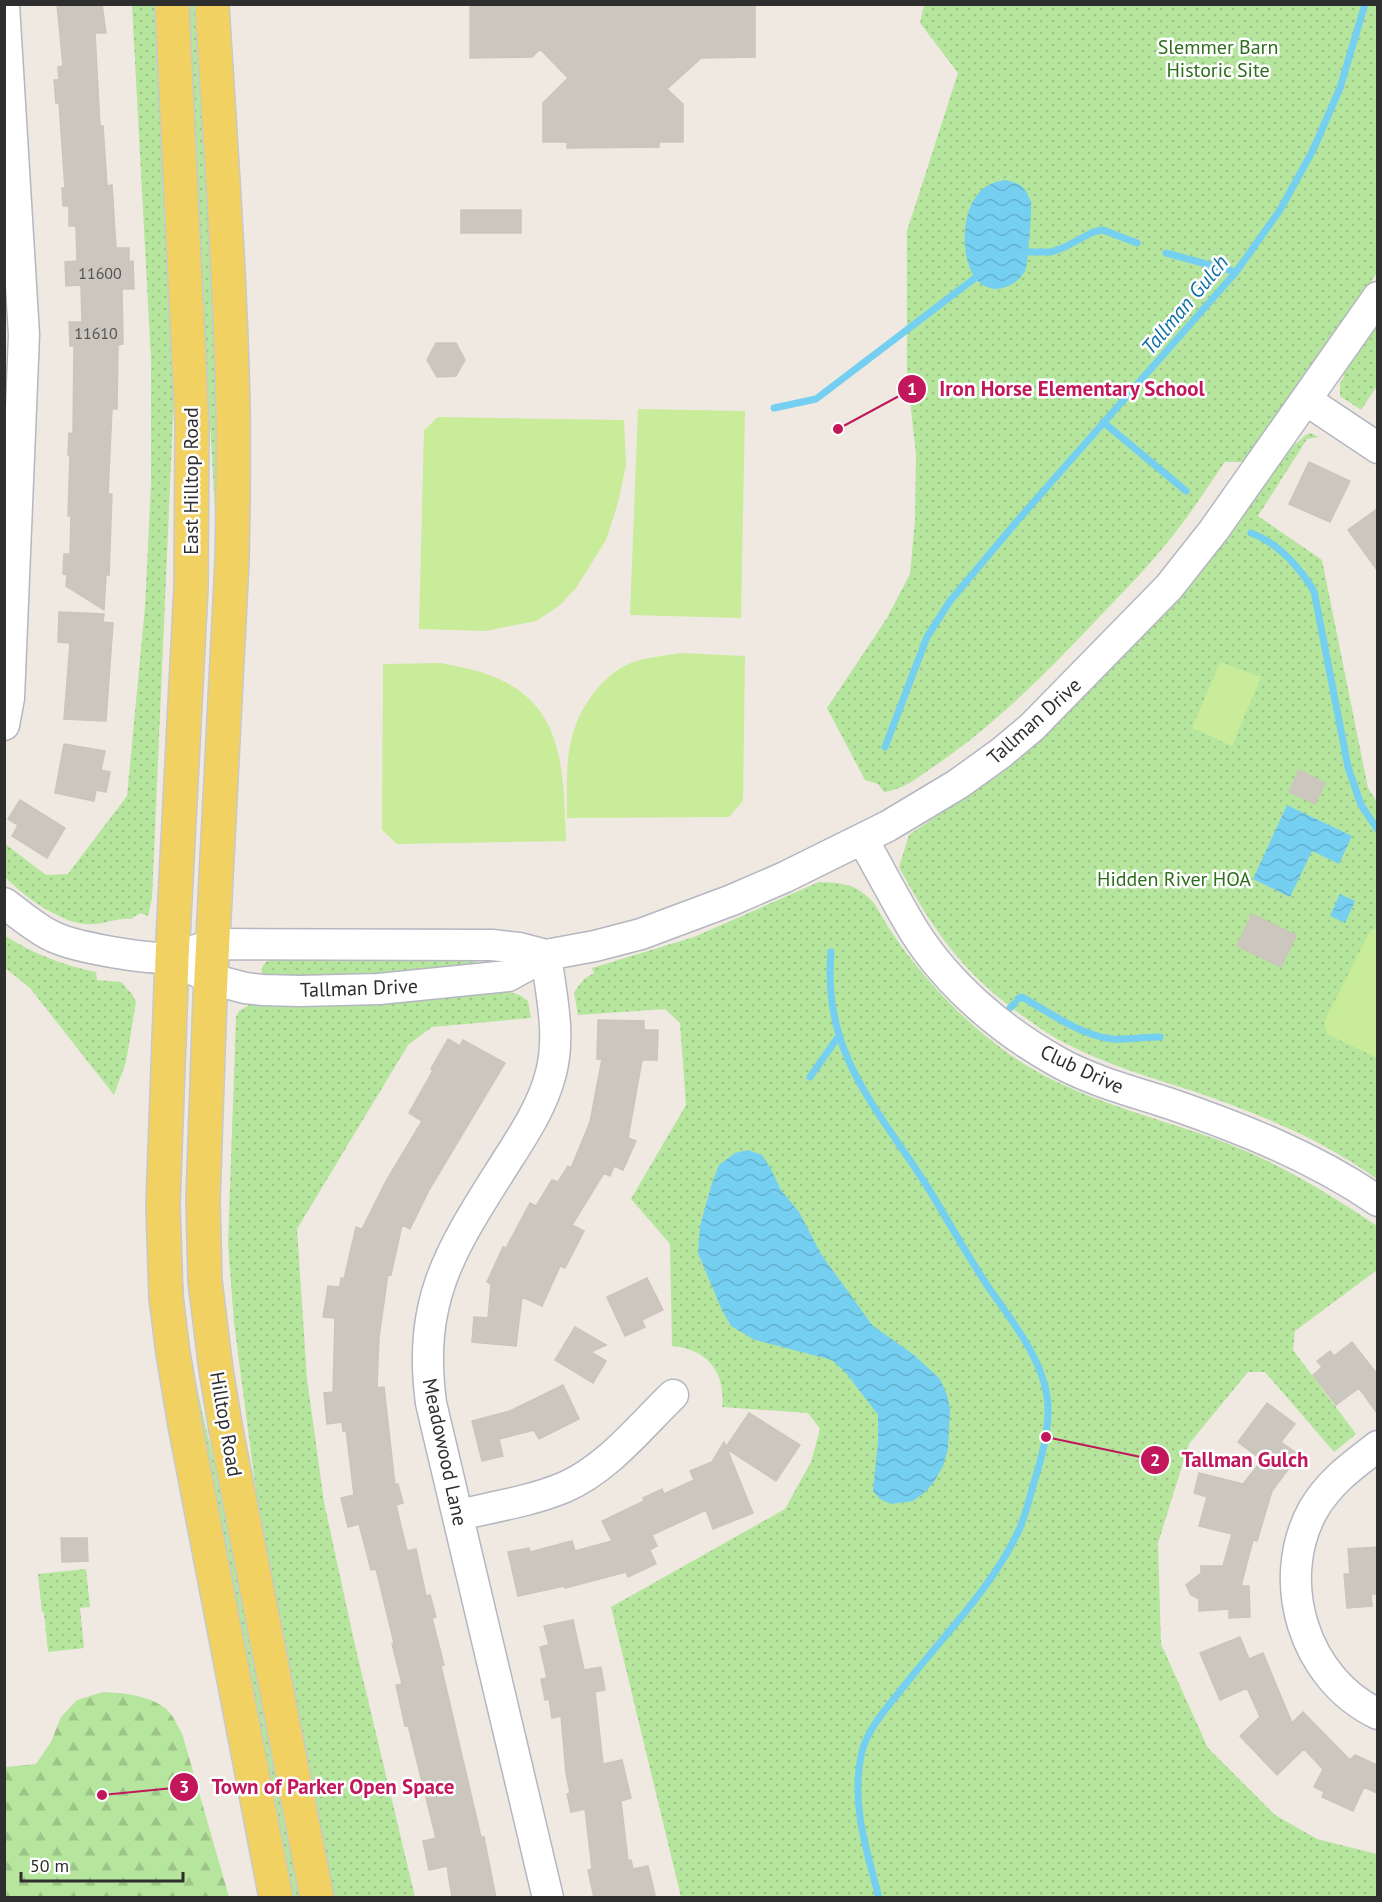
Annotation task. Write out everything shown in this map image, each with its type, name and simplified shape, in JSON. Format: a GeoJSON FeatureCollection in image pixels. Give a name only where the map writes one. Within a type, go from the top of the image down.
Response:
{"type":"FeatureCollection","features":[{"type":"Feature","properties":{"kind":"main road","name":"East Hilltop Road"},"geometry":{"type":"LineString","coordinates":[[172,4],[189,320],[192,424],[191,586],[172,958]]}},
{"type":"Feature","properties":{"kind":"main road","name":"East Hilltop Road"},"geometry":{"type":"LineString","coordinates":[[212,4],[233,407],[232,561],[213,944]]}},
{"type":"Feature","properties":{"kind":"main road","name":"Hilltop Road"},"geometry":{"type":"LineString","coordinates":[[213,944],[203,1190],[205,1281],[209,1320],[226,1430],[317,1898]]}},
{"type":"Feature","properties":{"kind":"main road","name":"Hilltop Road"},"geometry":{"type":"LineString","coordinates":[[172,958],[163,1168],[163,1250],[166,1298],[185,1425],[276,1898]]}},
{"type":"Feature","properties":{"kind":"street"},"geometry":{"type":"LineString","coordinates":[[4,5],[24,360],[9,698],[4,724]]}},
{"type":"Feature","properties":{"kind":"street","name":"Tallman Drive"},"geometry":{"type":"LineString","coordinates":[[172,958],[211,979],[263,990],[389,988],[508,976],[546,955],[613,942],[665,926],[785,877],[863,840],[932,801],[981,768],[1032,728],[1147,610],[1195,555],[1377,297]]}},
{"type":"Feature","properties":{"kind":"street"},"geometry":{"type":"LineString","coordinates":[[1306,400],[1377,448]]}},
{"type":"Feature","properties":{"kind":"street","name":"Club Drive"},"geometry":{"type":"LineString","coordinates":[[863,840],[915,931],[933,957],[966,993],[1012,1033],[1059,1062],[1082,1073],[1113,1086],[1218,1121],[1290,1150],[1377,1201]]}},
{"type":"Feature","properties":{"kind":"street","name":"Tallman Drive"},"geometry":{"type":"LineString","coordinates":[[4,903],[39,929],[56,938],[74,944],[132,955],[172,958],[213,944],[492,945],[519,948],[546,955]]}},
{"type":"Feature","properties":{"kind":"street","name":"Meadowood Lane"},"geometry":{"type":"LineString","coordinates":[[546,955],[556,1041],[547,1087],[530,1122],[453,1250],[436,1292],[427,1349],[431,1403],[548,1898]]}},
{"type":"Feature","properties":{"kind":"street"},"geometry":{"type":"LineString","coordinates":[[458,1515],[548,1493],[566,1486],[599,1466],[615,1453],[673,1395]]}},
{"type":"Feature","properties":{"kind":"street"},"geometry":{"type":"LineString","coordinates":[[1377,1446],[1347,1469],[1324,1494],[1309,1519],[1297,1562],[1299,1610],[1315,1657],[1327,1674],[1343,1690],[1377,1714]]}},
{"type":"Feature","properties":{"kind":"green space"},"geometry":{"type":"Polygon","coordinates":[[[132,5],[157,5],[176,349],[152,898],[148,916],[140,913],[131,919],[85,924],[52,913],[5,877],[4,843],[46,875],[68,874],[127,796],[145,607],[151,485],[151,359],[132,5]]]}},
{"type":"Feature","properties":{"kind":"green space"},"geometry":{"type":"Polygon","coordinates":[[[186,5],[198,5],[218,345],[220,516],[198,918],[216,529],[186,5]]]}},
{"type":"Feature","properties":{"kind":"green space","name":"Slemmer Barn Historic Site"},"geometry":{"type":"Polygon","coordinates":[[[924,5],[1377,5],[1377,273],[1244,462],[1225,462],[1189,514],[1148,566],[1071,647],[997,718],[911,782],[884,792],[878,784],[865,780],[827,708],[887,618],[910,574],[915,520],[916,455],[907,374],[907,231],[958,73],[920,23],[924,5]]]}},
{"type":"Feature","properties":{"kind":"green space"},"geometry":{"type":"Polygon","coordinates":[[[1377,321],[1377,386],[1361,410],[1340,396],[1340,383],[1344,377],[1342,371],[1377,321]]]}},
{"type":"Feature","properties":{"kind":"green space"},"geometry":{"type":"Polygon","coordinates":[[[638,409],[745,411],[741,618],[630,615],[638,409]]]}},
{"type":"Feature","properties":{"kind":"green space"},"geometry":{"type":"Polygon","coordinates":[[[438,417],[624,420],[626,465],[618,503],[606,540],[576,588],[559,606],[536,621],[485,631],[419,629],[424,430],[438,417]]]}},
{"type":"Feature","properties":{"kind":"green space","name":"Hidden River HOA"},"geometry":{"type":"Polygon","coordinates":[[[1310,433],[1319,437],[1307,439],[1258,516],[1322,560],[1368,788],[1377,802],[1377,1179],[1334,1151],[1288,1128],[1217,1099],[1111,1064],[1080,1051],[1043,1030],[988,988],[954,953],[939,934],[899,867],[909,835],[1002,770],[1054,725],[1165,613],[1200,572],[1289,448],[1310,433]]]}},
{"type":"Feature","properties":{"kind":"green space"},"geometry":{"type":"Polygon","coordinates":[[[680,653],[745,656],[743,801],[729,817],[567,818],[567,769],[571,739],[576,724],[592,695],[609,676],[631,663],[680,653]]]}},
{"type":"Feature","properties":{"kind":"green space"},"geometry":{"type":"Polygon","coordinates":[[[1220,662],[1261,677],[1232,746],[1192,728],[1220,662]]]}},
{"type":"Feature","properties":{"kind":"green space"},"geometry":{"type":"Polygon","coordinates":[[[441,663],[472,670],[506,682],[528,697],[543,716],[560,760],[566,841],[397,844],[382,830],[383,664],[441,663]]]}},
{"type":"Feature","properties":{"kind":"green space"},"geometry":{"type":"Polygon","coordinates":[[[819,882],[847,885],[866,895],[904,950],[935,987],[980,1031],[1018,1060],[1072,1089],[1218,1140],[1281,1167],[1377,1226],[1377,1270],[1295,1331],[1293,1350],[1356,1434],[1334,1452],[1265,1372],[1248,1372],[1189,1444],[1158,1543],[1161,1644],[1208,1748],[1275,1815],[1317,1839],[1377,1854],[1377,1897],[681,1897],[611,1607],[785,1509],[811,1462],[820,1429],[808,1413],[722,1407],[721,1383],[712,1364],[695,1352],[672,1346],[670,1244],[631,1199],[686,1105],[680,1023],[665,1009],[578,1015],[574,992],[584,979],[594,973],[592,968],[694,937],[819,882]]]}},
{"type":"Feature","properties":{"kind":"green space"},"geometry":{"type":"Polygon","coordinates":[[[1378,928],[1377,1058],[1327,1034],[1324,1022],[1370,931],[1378,928]]]}},
{"type":"Feature","properties":{"kind":"green space"},"geometry":{"type":"Polygon","coordinates":[[[4,935],[48,958],[96,972],[97,980],[121,982],[132,994],[136,1002],[126,1062],[114,1095],[30,988],[5,968],[4,935]]]}},
{"type":"Feature","properties":{"kind":"green space"},"geometry":{"type":"Polygon","coordinates":[[[474,957],[478,964],[471,972],[263,977],[262,970],[265,963],[274,958],[474,957]]]}},
{"type":"Feature","properties":{"kind":"green space"},"geometry":{"type":"Polygon","coordinates":[[[501,990],[520,995],[528,1001],[531,1018],[432,1027],[408,1045],[297,1229],[307,1379],[324,1502],[354,1641],[415,1897],[330,1897],[262,1537],[234,1323],[228,1244],[236,1017],[239,1011],[257,1000],[501,990]]]}},
{"type":"Feature","properties":{"kind":"green space"},"geometry":{"type":"Polygon","coordinates":[[[182,1012],[187,1013],[182,1130],[181,1247],[187,1325],[202,1412],[255,1640],[303,1897],[289,1897],[191,1381],[177,1246],[182,1012]]]}},
{"type":"Feature","properties":{"kind":"green space"},"geometry":{"type":"Polygon","coordinates":[[[86,1569],[90,1607],[80,1608],[84,1648],[48,1652],[38,1574],[86,1569]]]}},
{"type":"Feature","properties":{"kind":"green space"},"geometry":{"type":"Polygon","coordinates":[[[103,1692],[144,1698],[159,1704],[173,1717],[182,1733],[229,1897],[5,1897],[5,1767],[36,1764],[51,1742],[61,1717],[77,1700],[103,1692]]]}},
{"type":"Feature","properties":{"kind":"water"},"geometry":{"type":"Polygon","coordinates":[[[1005,180],[1021,186],[1027,192],[1031,202],[1028,249],[1026,267],[1022,275],[1012,284],[995,289],[983,285],[974,277],[966,251],[966,221],[978,194],[988,186],[1005,180]]]}},
{"type":"Feature","properties":{"kind":"water"},"geometry":{"type":"Polygon","coordinates":[[[1287,805],[1352,836],[1339,864],[1312,851],[1290,897],[1253,879],[1287,805]]]}},
{"type":"Feature","properties":{"kind":"water"},"geometry":{"type":"Polygon","coordinates":[[[1340,894],[1355,901],[1345,923],[1330,916],[1340,894]]]}},
{"type":"Feature","properties":{"kind":"water"},"geometry":{"type":"Polygon","coordinates":[[[748,1150],[762,1155],[781,1190],[799,1212],[821,1254],[872,1325],[914,1355],[940,1379],[950,1409],[948,1449],[943,1466],[934,1482],[913,1501],[891,1504],[880,1499],[873,1491],[878,1415],[846,1373],[832,1360],[755,1340],[731,1326],[721,1308],[698,1253],[700,1226],[719,1165],[735,1153],[748,1150]]]}},
{"type":"Feature","properties":{"kind":"building"},"geometry":{"type":"Polygon","coordinates":[[[57,4],[102,4],[106,33],[95,33],[100,126],[103,126],[107,186],[112,185],[116,248],[129,248],[129,262],[133,261],[134,289],[122,289],[123,344],[118,345],[117,409],[112,409],[108,494],[112,494],[109,575],[106,575],[104,610],[66,586],[67,575],[63,574],[64,554],[70,554],[71,516],[68,516],[70,455],[68,455],[69,433],[73,434],[74,346],[70,346],[69,322],[82,322],[81,285],[66,286],[65,262],[77,261],[76,226],[69,226],[69,206],[63,206],[62,188],[65,188],[59,103],[56,103],[54,80],[59,80],[58,67],[63,66],[57,4]]]}},
{"type":"Feature","properties":{"kind":"building"},"geometry":{"type":"Polygon","coordinates":[[[470,4],[755,4],[755,57],[701,58],[667,89],[683,104],[683,142],[659,142],[659,147],[567,148],[567,142],[543,142],[543,103],[568,78],[540,49],[532,57],[470,58],[470,4]]]}},
{"type":"Feature","properties":{"kind":"building"},"geometry":{"type":"Polygon","coordinates":[[[461,210],[521,210],[521,233],[461,233],[461,210]]]}},
{"type":"Feature","properties":{"kind":"building"},"geometry":{"type":"Polygon","coordinates":[[[436,343],[456,343],[465,360],[456,376],[437,377],[427,360],[436,343]]]}},
{"type":"Feature","properties":{"kind":"building"},"geometry":{"type":"Polygon","coordinates":[[[1309,462],[1350,481],[1330,522],[1289,504],[1309,462]]]}},
{"type":"Feature","properties":{"kind":"building"},"geometry":{"type":"Polygon","coordinates":[[[1377,509],[1377,570],[1348,530],[1377,509]]]}},
{"type":"Feature","properties":{"kind":"building"},"geometry":{"type":"Polygon","coordinates":[[[59,612],[104,614],[103,622],[113,623],[106,721],[64,719],[70,643],[58,642],[59,612]]]}},
{"type":"Feature","properties":{"kind":"building"},"geometry":{"type":"Polygon","coordinates":[[[64,744],[105,751],[101,770],[110,772],[106,792],[96,790],[94,801],[55,793],[64,744]]]}},
{"type":"Feature","properties":{"kind":"building"},"geometry":{"type":"Polygon","coordinates":[[[1299,770],[1325,783],[1315,804],[1289,792],[1299,770]]]}},
{"type":"Feature","properties":{"kind":"building"},"geometry":{"type":"Polygon","coordinates":[[[20,800],[65,828],[47,858],[12,836],[18,825],[8,819],[20,800]]]}},
{"type":"Feature","properties":{"kind":"building"},"geometry":{"type":"Polygon","coordinates":[[[1252,914],[1296,935],[1281,967],[1237,946],[1252,914]]]}},
{"type":"Feature","properties":{"kind":"building"},"geometry":{"type":"Polygon","coordinates":[[[598,1020],[644,1021],[644,1030],[658,1030],[657,1060],[642,1060],[628,1138],[636,1141],[623,1170],[614,1166],[610,1176],[604,1173],[572,1225],[584,1231],[565,1268],[560,1266],[542,1306],[522,1297],[516,1346],[472,1342],[474,1317],[488,1318],[491,1284],[487,1282],[503,1247],[506,1248],[530,1203],[536,1206],[552,1180],[558,1182],[568,1166],[571,1168],[590,1122],[602,1059],[597,1059],[598,1020]]]}},
{"type":"Feature","properties":{"kind":"building"},"geometry":{"type":"Polygon","coordinates":[[[448,1039],[460,1046],[463,1040],[505,1063],[429,1190],[410,1229],[402,1225],[391,1275],[388,1274],[379,1337],[377,1388],[384,1387],[395,1485],[398,1484],[403,1503],[396,1505],[407,1551],[416,1549],[426,1596],[430,1595],[436,1617],[432,1618],[444,1665],[441,1666],[481,1837],[484,1837],[496,1898],[452,1898],[447,1866],[429,1870],[423,1841],[436,1838],[396,1685],[402,1684],[392,1644],[394,1643],[376,1569],[371,1570],[359,1524],[348,1527],[341,1498],[354,1495],[346,1430],[343,1431],[342,1422],[327,1424],[324,1393],[333,1392],[335,1318],[323,1317],[328,1286],[340,1287],[341,1278],[344,1279],[356,1227],[362,1229],[386,1181],[422,1121],[409,1113],[448,1039]]]}},
{"type":"Feature","properties":{"kind":"building"},"geometry":{"type":"Polygon","coordinates":[[[647,1278],[663,1310],[642,1320],[645,1327],[625,1336],[607,1297],[647,1278]]]}},
{"type":"Feature","properties":{"kind":"building"},"geometry":{"type":"Polygon","coordinates":[[[575,1327],[606,1345],[591,1352],[606,1361],[593,1383],[555,1360],[575,1327]]]}},
{"type":"Feature","properties":{"kind":"building"},"geometry":{"type":"Polygon","coordinates":[[[1352,1342],[1377,1374],[1377,1413],[1359,1388],[1336,1405],[1313,1375],[1322,1367],[1317,1361],[1330,1351],[1334,1356],[1352,1342]]]}},
{"type":"Feature","properties":{"kind":"building"},"geometry":{"type":"Polygon","coordinates":[[[563,1385],[579,1419],[539,1439],[534,1430],[499,1439],[503,1456],[482,1461],[472,1421],[510,1411],[563,1385]]]}},
{"type":"Feature","properties":{"kind":"building"},"geometry":{"type":"Polygon","coordinates":[[[1267,1403],[1295,1424],[1281,1442],[1299,1455],[1272,1491],[1257,1541],[1253,1540],[1241,1586],[1249,1586],[1250,1617],[1229,1618],[1229,1609],[1199,1611],[1199,1599],[1191,1595],[1186,1585],[1201,1573],[1201,1566],[1223,1566],[1232,1534],[1199,1526],[1207,1497],[1194,1493],[1199,1473],[1243,1484],[1262,1460],[1238,1442],[1267,1403]]]}},
{"type":"Feature","properties":{"kind":"building"},"geometry":{"type":"Polygon","coordinates":[[[749,1413],[800,1445],[776,1481],[727,1449],[753,1513],[713,1529],[706,1510],[652,1535],[657,1546],[650,1550],[656,1564],[628,1577],[626,1572],[565,1588],[564,1586],[518,1596],[508,1552],[529,1548],[530,1552],[572,1541],[575,1551],[612,1541],[602,1521],[644,1501],[643,1498],[662,1489],[664,1494],[694,1480],[690,1471],[712,1462],[724,1442],[726,1447],[749,1413]]]}},
{"type":"Feature","properties":{"kind":"building"},"geometry":{"type":"Polygon","coordinates":[[[61,1538],[87,1538],[88,1561],[62,1562],[61,1538]]]}},
{"type":"Feature","properties":{"kind":"building"},"geometry":{"type":"Polygon","coordinates":[[[1377,1547],[1377,1594],[1371,1594],[1372,1606],[1347,1608],[1344,1574],[1350,1574],[1348,1549],[1377,1547]]]}},
{"type":"Feature","properties":{"kind":"building"},"geometry":{"type":"Polygon","coordinates":[[[573,1620],[584,1670],[601,1667],[605,1690],[595,1692],[603,1764],[622,1760],[631,1798],[621,1801],[628,1861],[631,1860],[633,1869],[648,1866],[655,1895],[643,1898],[594,1898],[588,1870],[592,1869],[585,1809],[571,1812],[567,1794],[570,1793],[561,1716],[552,1718],[549,1699],[545,1700],[541,1679],[547,1678],[540,1647],[549,1645],[544,1626],[573,1620]]]}},
{"type":"Feature","properties":{"kind":"building"},"geometry":{"type":"Polygon","coordinates":[[[1240,1637],[1249,1659],[1263,1653],[1292,1723],[1303,1712],[1350,1760],[1355,1755],[1377,1765],[1377,1793],[1364,1787],[1353,1811],[1322,1797],[1324,1792],[1314,1787],[1323,1769],[1304,1749],[1277,1775],[1240,1736],[1260,1717],[1247,1688],[1220,1700],[1200,1653],[1240,1637]]]}},
{"type":"Feature","properties":{"kind":"waterway","name":"Tallman Gulch"},"geometry":{"type":"LineString","coordinates":[[885,747],[927,637],[950,601],[1018,520],[1236,272],[1280,210],[1313,150],[1340,88],[1365,4]]}},
{"type":"Feature","properties":{"kind":"waterway"},"geometry":{"type":"LineString","coordinates":[[1020,252],[1051,252],[1093,232],[1103,230],[1137,243]]}},
{"type":"Feature","properties":{"kind":"waterway"},"geometry":{"type":"LineString","coordinates":[[1166,253],[1236,272]]}},
{"type":"Feature","properties":{"kind":"waterway"},"geometry":{"type":"LineString","coordinates":[[774,408],[816,399],[983,272]]}},
{"type":"Feature","properties":{"kind":"waterway"},"geometry":{"type":"LineString","coordinates":[[1103,422],[1186,491]]}},
{"type":"Feature","properties":{"kind":"waterway"},"geometry":{"type":"LineString","coordinates":[[1251,533],[1279,549],[1302,573],[1314,591],[1348,767],[1361,805],[1378,830]]}},
{"type":"Feature","properties":{"kind":"waterway","name":"Tallman Gulch"},"geometry":{"type":"LineString","coordinates":[[831,952],[830,987],[835,1019],[856,1076],[1028,1346],[1043,1378],[1048,1411],[1046,1437],[1040,1462],[1024,1518],[1008,1551],[969,1608],[880,1716],[864,1746],[858,1774],[859,1810],[865,1845],[879,1898]]}},
{"type":"Feature","properties":{"kind":"waterway"},"geometry":{"type":"LineString","coordinates":[[1018,999],[1022,997],[1066,1022],[1100,1037],[1112,1039],[1160,1037]]}},
{"type":"Feature","properties":{"kind":"waterway"},"geometry":{"type":"LineString","coordinates":[[1010,1008],[1014,1004]]}},
{"type":"Feature","properties":{"kind":"waterway"},"geometry":{"type":"LineString","coordinates":[[810,1077],[838,1037]]}},
{"type":"Feature","properties":{"kind":"place","name":"Iron Horse Elementary School"},"geometry":{"type":"Point","coordinates":[838,429]}},
{"type":"Feature","properties":{"kind":"place","name":"Tallman Gulch"},"geometry":{"type":"Point","coordinates":[1046,1437]}},
{"type":"Feature","properties":{"kind":"place","name":"Town of Parker Open Space"},"geometry":{"type":"Point","coordinates":[102,1795]}}]}
